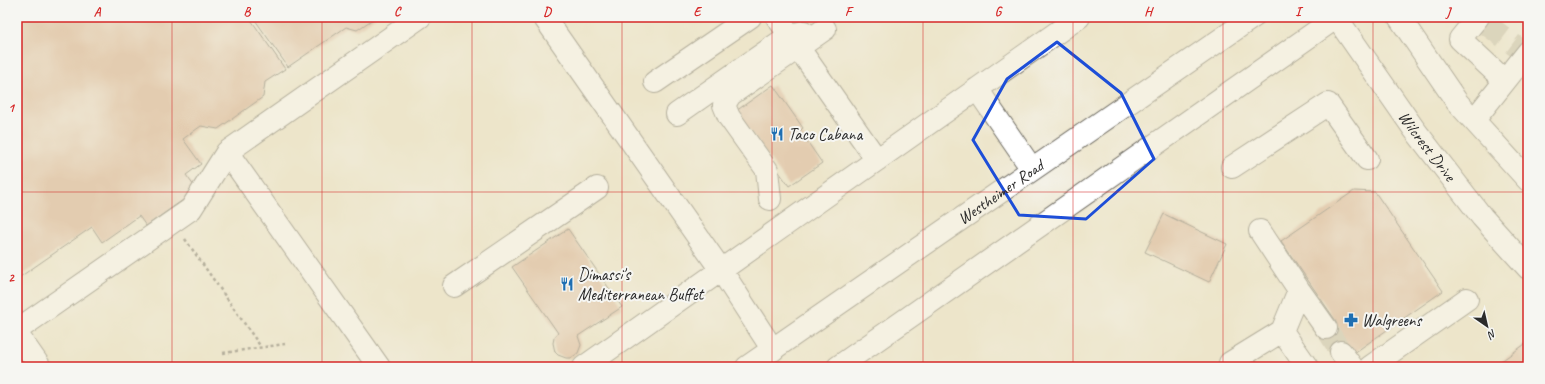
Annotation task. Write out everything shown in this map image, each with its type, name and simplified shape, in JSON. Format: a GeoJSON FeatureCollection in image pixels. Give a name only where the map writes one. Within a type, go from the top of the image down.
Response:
{"type":"FeatureCollection","features":[{"type":"Feature","properties":{"kind":"main road"},"geometry":{"type":"LineString","coordinates":[[17,330],[191,209],[227,152],[420,17]]}},
{"type":"Feature","properties":{"kind":"main road"},"geometry":{"type":"LineString","coordinates":[[544,17],[721,270],[776,358]]}},
{"type":"Feature","properties":{"kind":"main road"},"geometry":{"type":"LineString","coordinates":[[655,82],[750,17]]}},
{"type":"Feature","properties":{"kind":"main road"},"geometry":{"type":"LineString","coordinates":[[777,17],[877,160]]}},
{"type":"Feature","properties":{"kind":"main road"},"geometry":{"type":"LineString","coordinates":[[584,367],[1079,17]]}},
{"type":"Feature","properties":{"kind":"main road","name":"Westheimer Road"},"geometry":{"type":"LineString","coordinates":[[747,367],[776,358],[1032,169],[1253,17]]}},
{"type":"Feature","properties":{"kind":"main road"},"geometry":{"type":"LineString","coordinates":[[838,367],[1337,17]]}},
{"type":"Feature","properties":{"kind":"main road","name":"Wilcrest Drive"},"geometry":{"type":"LineString","coordinates":[[1337,17],[1414,129],[1482,217],[1528,268]]}},
{"type":"Feature","properties":{"kind":"main road"},"geometry":{"type":"LineString","coordinates":[[1399,17],[1457,102],[1528,180]]}},
{"type":"Feature","properties":{"kind":"main road"},"geometry":{"type":"LineString","coordinates":[[1481,19],[1460,39],[1505,80]]}},
{"type":"Feature","properties":{"kind":"main road"},"geometry":{"type":"LineString","coordinates":[[677,114],[718,85],[794,42],[825,29]]}},
{"type":"Feature","properties":{"kind":"main road"},"geometry":{"type":"LineString","coordinates":[[770,199],[767,170],[729,117],[724,105],[730,95],[794,42]]}},
{"type":"Feature","properties":{"kind":"main road"},"geometry":{"type":"LineString","coordinates":[[1474,120],[1505,80],[1524,52]]}},
{"type":"Feature","properties":{"kind":"main road"},"geometry":{"type":"LineString","coordinates":[[718,85],[711,98],[713,112],[787,224]]}},
{"type":"Feature","properties":{"kind":"main road"},"geometry":{"type":"LineString","coordinates":[[977,89],[1032,169]]}},
{"type":"Feature","properties":{"kind":"main road"},"geometry":{"type":"LineString","coordinates":[[1232,168],[1328,104],[1367,159]]}},
{"type":"Feature","properties":{"kind":"main road"},"geometry":{"type":"LineString","coordinates":[[227,152],[379,367]]}},
{"type":"Feature","properties":{"kind":"main road"},"geometry":{"type":"LineString","coordinates":[[454,286],[597,188]]}},
{"type":"Feature","properties":{"kind":"main road"},"geometry":{"type":"LineString","coordinates":[[1260,231],[1326,328]]}},
{"type":"Feature","properties":{"kind":"main road"},"geometry":{"type":"LineString","coordinates":[[1230,363],[1282,331],[1299,290]]}},
{"type":"Feature","properties":{"kind":"main road"},"geometry":{"type":"LineString","coordinates":[[1370,367],[1467,299]]}},
{"type":"Feature","properties":{"kind":"main road"},"geometry":{"type":"LineString","coordinates":[[1282,331],[1307,367]]}},
{"type":"Feature","properties":{"kind":"main road"},"geometry":{"type":"LineString","coordinates":[[17,334],[40,367]]}},
{"type":"Feature","properties":{"kind":"path"},"geometry":{"type":"LineString","coordinates":[[173,222],[261,347]]}},
{"type":"Feature","properties":{"kind":"path"},"geometry":{"type":"LineString","coordinates":[[223,353],[285,344]]}},
{"type":"Feature","properties":{"kind":"highlighted area"},"geometry":{"type":"Polygon","coordinates":[[[1057,42],[1121,93],[1154,159],[1086,219],[1019,215],[973,140],[1007,79],[1057,42]]]}},
{"type":"Feature","properties":{"kind":"building"},"geometry":{"type":"Polygon","coordinates":[[[17,17],[249,17],[285,69],[265,82],[263,97],[218,129],[201,126],[183,139],[201,164],[186,175],[197,190],[146,226],[139,216],[102,242],[92,227],[17,279],[17,17]]]}},
{"type":"Feature","properties":{"kind":"building"},"geometry":{"type":"Polygon","coordinates":[[[253,17],[376,17],[357,30],[346,27],[288,67],[253,17]]]}},
{"type":"Feature","properties":{"kind":"building","name":"Taco Cabana"},"geometry":{"type":"Polygon","coordinates":[[[773,85],[803,128],[800,131],[822,163],[789,186],[736,111],[773,85]]]}},
{"type":"Feature","properties":{"kind":"building"},"geometry":{"type":"Polygon","coordinates":[[[1354,191],[1375,192],[1443,291],[1354,353],[1334,357],[1318,333],[1336,321],[1281,241],[1354,191]]]}},
{"type":"Feature","properties":{"kind":"building"},"geometry":{"type":"Polygon","coordinates":[[[1164,214],[1227,244],[1209,282],[1145,252],[1164,214]]]}},
{"type":"Feature","properties":{"kind":"building"},"geometry":{"type":"Polygon","coordinates":[[[568,229],[622,307],[578,336],[581,345],[578,353],[571,358],[558,355],[555,352],[553,343],[554,338],[558,333],[512,267],[568,229]]]}},
{"type":"Feature","properties":{"kind":"building"},"geometry":{"type":"Polygon","coordinates":[[[1528,342],[1528,367],[1493,367],[1528,342]]]}},
{"type":"Feature","properties":{"kind":"tunnel"},"geometry":{"type":"LineString","coordinates":[[1486,24],[1518,48]]}},
{"type":"Feature","properties":{"kind":"tunnel"},"geometry":{"type":"LineString","coordinates":[[1326,328],[1341,352]]}},
{"type":"Feature","properties":{"kind":"place","name":"Taco Cabana"},"geometry":{"type":"Point","coordinates":[777,134]}},
{"type":"Feature","properties":{"kind":"place","name":"Dimassi's Mediterranean Buffet"},"geometry":{"type":"Point","coordinates":[567,284]}},
{"type":"Feature","properties":{"kind":"place","name":"Walgreens"},"geometry":{"type":"Point","coordinates":[1351,320]}}]}
